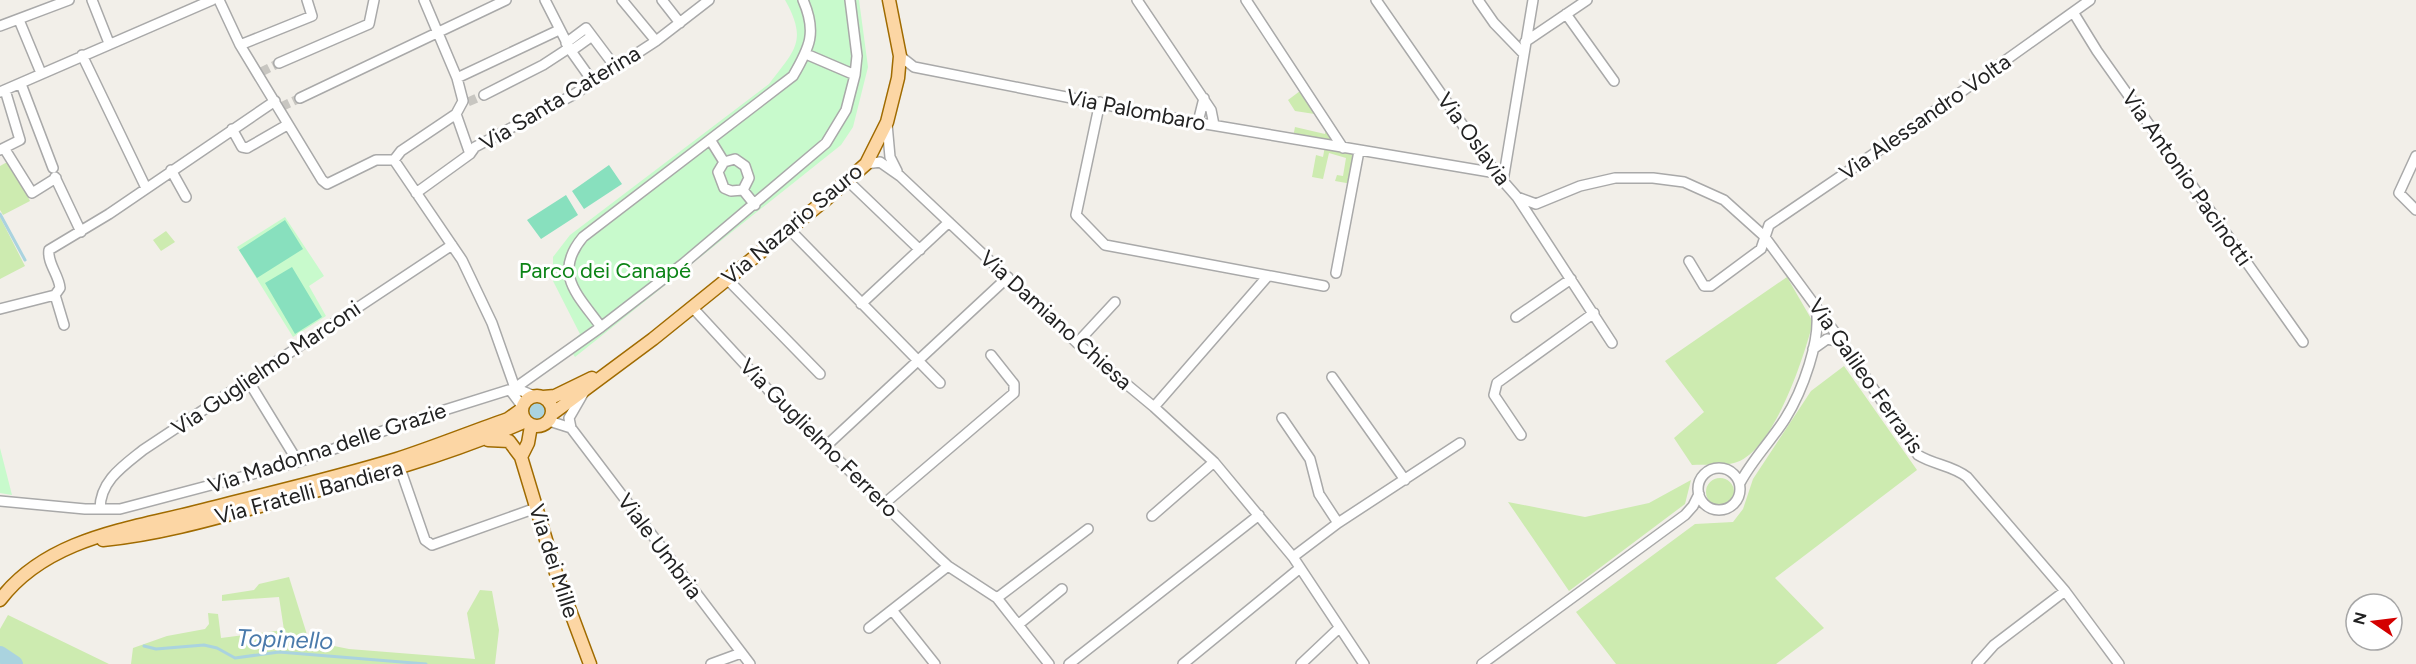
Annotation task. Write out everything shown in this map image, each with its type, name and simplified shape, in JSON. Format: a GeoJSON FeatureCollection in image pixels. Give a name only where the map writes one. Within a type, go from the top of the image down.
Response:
{"type":"FeatureCollection","features":[{"type":"Feature","properties":{"kind":"main road","name":"Via Nazario Sauro"},"geometry":{"type":"LineString","coordinates":[[550,418],[727,279],[866,164],[887,122],[898,78],[900,57],[889,0]]}},
{"type":"Feature","properties":{"kind":"main road","name":"Via Nazario Sauro"},"geometry":{"type":"LineString","coordinates":[[538,396],[555,396],[613,369]]}},
{"type":"Feature","properties":{"kind":"main road"},"geometry":{"type":"LineString","coordinates":[[483,440],[500,438],[509,441],[521,457],[528,443],[525,416],[538,396],[550,402],[550,418],[541,426],[525,416]]}},
{"type":"Feature","properties":{"kind":"main road","name":"Via Fratelli Bandiera"},"geometry":{"type":"LineString","coordinates":[[87,542],[124,538],[205,521],[400,468],[483,440],[525,416]]}},
{"type":"Feature","properties":{"kind":"main road","name":"Via Fratelli Bandiera"},"geometry":{"type":"LineString","coordinates":[[0,600],[16,581],[38,564],[122,529],[397,459],[508,419],[525,416]]}},
{"type":"Feature","properties":{"kind":"main road","name":"Via dei Mille"},"geometry":{"type":"LineString","coordinates":[[521,457],[556,573],[590,664]]}},
{"type":"Feature","properties":{"kind":"street"},"geometry":{"type":"LineString","coordinates":[[0,26],[69,0]]}},
{"type":"Feature","properties":{"kind":"street"},"geometry":{"type":"LineString","coordinates":[[92,0],[109,43]]}},
{"type":"Feature","properties":{"kind":"street"},"geometry":{"type":"LineString","coordinates":[[55,174],[32,193],[2,149],[20,140],[3,91],[21,84],[64,59],[82,55],[212,0]]}},
{"type":"Feature","properties":{"kind":"street"},"geometry":{"type":"LineString","coordinates":[[219,0],[240,45],[260,73],[287,125],[322,180],[327,184],[376,160],[394,160]]}},
{"type":"Feature","properties":{"kind":"street"},"geometry":{"type":"LineString","coordinates":[[240,45],[312,16],[307,0]]}},
{"type":"Feature","properties":{"kind":"street"},"geometry":{"type":"LineString","coordinates":[[279,63],[369,24],[374,0]]}},
{"type":"Feature","properties":{"kind":"street"},"geometry":{"type":"LineString","coordinates":[[424,0],[457,78],[463,101],[461,107],[470,154]]}},
{"type":"Feature","properties":{"kind":"street"},"geometry":{"type":"LineString","coordinates":[[300,98],[506,0]]}},
{"type":"Feature","properties":{"kind":"street"},"geometry":{"type":"LineString","coordinates":[[545,0],[559,30],[593,82]]}},
{"type":"Feature","properties":{"kind":"street"},"geometry":{"type":"LineString","coordinates":[[622,0],[656,41]]}},
{"type":"Feature","properties":{"kind":"street"},"geometry":{"type":"LineString","coordinates":[[662,0],[680,22]]}},
{"type":"Feature","properties":{"kind":"street","name":"Via Santa Caterina"},"geometry":{"type":"LineString","coordinates":[[416,193],[470,154],[475,147],[616,68],[656,41],[709,0]]}},
{"type":"Feature","properties":{"kind":"street"},"geometry":{"type":"LineString","coordinates":[[601,327],[572,289],[567,265],[576,246],[584,237],[793,76],[806,54],[812,28],[803,0]]}},
{"type":"Feature","properties":{"kind":"street","name":"Via Madonna delle Grazie"},"geometry":{"type":"LineString","coordinates":[[0,501],[120,509],[298,462],[416,418],[513,389],[601,327],[755,205],[826,143],[846,110],[855,75],[857,56],[850,0]]}},
{"type":"Feature","properties":{"kind":"street"},"geometry":{"type":"LineString","coordinates":[[1137,0],[1204,98],[1211,110],[1214,125]]}},
{"type":"Feature","properties":{"kind":"street"},"geometry":{"type":"LineString","coordinates":[[1246,0],[1343,148]]}},
{"type":"Feature","properties":{"kind":"street","name":"Via Oslavia"},"geometry":{"type":"LineString","coordinates":[[1376,0],[1500,177],[1517,197],[1612,344]]}},
{"type":"Feature","properties":{"kind":"street"},"geometry":{"type":"LineString","coordinates":[[1478,0],[1500,30],[1523,53]]}},
{"type":"Feature","properties":{"kind":"street"},"geometry":{"type":"LineString","coordinates":[[1500,177],[1533,0]]}},
{"type":"Feature","properties":{"kind":"street"},"geometry":{"type":"LineString","coordinates":[[1525,42],[1587,0]]}},
{"type":"Feature","properties":{"kind":"street","name":"Via Alessandro Volta"},"geometry":{"type":"LineString","coordinates":[[1689,261],[1704,285],[1711,286],[1761,249],[1769,225],[1894,140],[2090,0]]}},
{"type":"Feature","properties":{"kind":"street","name":"Via Antonio Pacinotti"},"geometry":{"type":"LineString","coordinates":[[2073,12],[2097,51],[2303,342]]}},
{"type":"Feature","properties":{"kind":"street"},"geometry":{"type":"LineString","coordinates":[[1566,14],[1614,81]]}},
{"type":"Feature","properties":{"kind":"street"},"geometry":{"type":"LineString","coordinates":[[19,20],[43,70]]}},
{"type":"Feature","properties":{"kind":"street"},"geometry":{"type":"LineString","coordinates":[[457,78],[559,30]]}},
{"type":"Feature","properties":{"kind":"street"},"geometry":{"type":"LineString","coordinates":[[484,95],[543,66],[569,47],[592,36],[616,68]]}},
{"type":"Feature","properties":{"kind":"street"},"geometry":{"type":"LineString","coordinates":[[806,54],[855,75]]}},
{"type":"Feature","properties":{"kind":"street"},"geometry":{"type":"LineString","coordinates":[[82,55],[146,188]]}},
{"type":"Feature","properties":{"kind":"street","name":"Via Palombaro"},"geometry":{"type":"LineString","coordinates":[[900,57],[914,68],[1500,177]]}},
{"type":"Feature","properties":{"kind":"street"},"geometry":{"type":"LineString","coordinates":[[898,78],[914,68]]}},
{"type":"Feature","properties":{"kind":"street"},"geometry":{"type":"LineString","coordinates":[[21,84],[55,174],[81,232]]}},
{"type":"Feature","properties":{"kind":"street"},"geometry":{"type":"LineString","coordinates":[[1198,122],[1204,98]]}},
{"type":"Feature","properties":{"kind":"street"},"geometry":{"type":"LineString","coordinates":[[1100,102],[1076,215],[1105,245],[1324,286]]}},
{"type":"Feature","properties":{"kind":"street"},"geometry":{"type":"LineString","coordinates":[[0,309],[55,295],[60,288],[60,282],[48,256],[49,250],[123,205],[232,129],[278,106]]}},
{"type":"Feature","properties":{"kind":"street"},"geometry":{"type":"LineString","coordinates":[[394,160],[401,151],[461,107]]}},
{"type":"Feature","properties":{"kind":"street","name":"Via Damiano Chiesa"},"geometry":{"type":"LineString","coordinates":[[887,122],[890,157],[900,176]]}},
{"type":"Feature","properties":{"kind":"street"},"geometry":{"type":"LineString","coordinates":[[232,129],[242,147],[248,148],[287,125]]}},
{"type":"Feature","properties":{"kind":"street"},"geometry":{"type":"LineString","coordinates":[[711,141],[724,162]]}},
{"type":"Feature","properties":{"kind":"street"},"geometry":{"type":"LineString","coordinates":[[1336,273],[1359,151]]}},
{"type":"Feature","properties":{"kind":"street"},"geometry":{"type":"LineString","coordinates":[[2416,156],[2399,194],[2416,210]]}},
{"type":"Feature","properties":{"kind":"street"},"geometry":{"type":"LineString","coordinates":[[735,159],[745,166],[749,178],[743,190],[731,191],[724,188],[717,172],[724,162],[735,159]]}},
{"type":"Feature","properties":{"kind":"street"},"geometry":{"type":"LineString","coordinates":[[394,160],[452,245],[492,323],[513,389],[525,416]]}},
{"type":"Feature","properties":{"kind":"street","name":"Via Damiano Chiesa"},"geometry":{"type":"LineString","coordinates":[[866,164],[880,162],[900,176],[1077,343],[1154,407],[1214,462],[1293,557],[1364,664]]}},
{"type":"Feature","properties":{"kind":"street"},"geometry":{"type":"LineString","coordinates":[[171,170],[186,197]]}},
{"type":"Feature","properties":{"kind":"street"},"geometry":{"type":"LineString","coordinates":[[1517,197],[1530,203],[1544,203],[1580,186],[1615,178],[1653,178],[1684,182],[1724,200],[1764,236]]}},
{"type":"Feature","properties":{"kind":"street"},"geometry":{"type":"LineString","coordinates":[[848,181],[920,250]]}},
{"type":"Feature","properties":{"kind":"street"},"geometry":{"type":"LineString","coordinates":[[743,190],[755,205]]}},
{"type":"Feature","properties":{"kind":"street"},"geometry":{"type":"LineString","coordinates":[[861,304],[949,222]]}},
{"type":"Feature","properties":{"kind":"street"},"geometry":{"type":"LineString","coordinates":[[789,229],[940,383]]}},
{"type":"Feature","properties":{"kind":"street","name":"Via Galileo Ferraris"},"geometry":{"type":"LineString","coordinates":[[1764,236],[1842,342],[1918,455],[1929,462],[1956,468],[1967,477],[2065,591],[2119,664]]}},
{"type":"Feature","properties":{"kind":"street","name":"Via Guglielmo Marconi"},"geometry":{"type":"LineString","coordinates":[[100,509],[103,489],[124,465],[452,245]]}},
{"type":"Feature","properties":{"kind":"street"},"geometry":{"type":"LineString","coordinates":[[825,447],[1008,277]]}},
{"type":"Feature","properties":{"kind":"street"},"geometry":{"type":"LineString","coordinates":[[1154,407],[1267,277]]}},
{"type":"Feature","properties":{"kind":"street"},"geometry":{"type":"LineString","coordinates":[[727,279],[820,374]]}},
{"type":"Feature","properties":{"kind":"street"},"geometry":{"type":"LineString","coordinates":[[1516,317],[1571,279]]}},
{"type":"Feature","properties":{"kind":"street"},"geometry":{"type":"LineString","coordinates":[[55,295],[64,325]]}},
{"type":"Feature","properties":{"kind":"street"},"geometry":{"type":"LineString","coordinates":[[1077,343],[1115,302]]}},
{"type":"Feature","properties":{"kind":"street"},"geometry":{"type":"LineString","coordinates":[[1685,515],[1732,506],[1739,496],[1740,483],[1786,417],[1800,387],[1817,332],[1815,305]]}},
{"type":"Feature","properties":{"kind":"street","name":"Via Guglielmo Ferrero"},"geometry":{"type":"LineString","coordinates":[[692,307],[785,408],[948,566],[997,598],[1049,664]]}},
{"type":"Feature","properties":{"kind":"street"},"geometry":{"type":"LineString","coordinates":[[1521,435],[1494,395],[1493,389],[1497,383],[1594,314]]}},
{"type":"Feature","properties":{"kind":"street"},"geometry":{"type":"LineString","coordinates":[[1817,332],[1832,328]]}},
{"type":"Feature","properties":{"kind":"street"},"geometry":{"type":"LineString","coordinates":[[1813,349],[1827,339],[1832,328]]}},
{"type":"Feature","properties":{"kind":"street"},"geometry":{"type":"LineString","coordinates":[[1827,339],[1842,342]]}},
{"type":"Feature","properties":{"kind":"street"},"geometry":{"type":"LineString","coordinates":[[885,503],[1014,393],[1014,384],[991,355]]}},
{"type":"Feature","properties":{"kind":"street"},"geometry":{"type":"LineString","coordinates":[[1332,377],[1405,480]]}},
{"type":"Feature","properties":{"kind":"street"},"geometry":{"type":"LineString","coordinates":[[249,381],[298,462]]}},
{"type":"Feature","properties":{"kind":"street"},"geometry":{"type":"LineString","coordinates":[[513,389],[538,396]]}},
{"type":"Feature","properties":{"kind":"street"},"geometry":{"type":"LineString","coordinates":[[571,428],[568,418],[584,391]]}},
{"type":"Feature","properties":{"kind":"street"},"geometry":{"type":"LineString","coordinates":[[550,418],[571,428]]}},
{"type":"Feature","properties":{"kind":"street"},"geometry":{"type":"LineString","coordinates":[[1282,418],[1310,459],[1319,494],[1338,523]]}},
{"type":"Feature","properties":{"kind":"street","name":"Viale Umbria"},"geometry":{"type":"LineString","coordinates":[[571,428],[750,664]]}},
{"type":"Feature","properties":{"kind":"street"},"geometry":{"type":"LineString","coordinates":[[1293,557],[1338,523],[1460,443]]}},
{"type":"Feature","properties":{"kind":"street"},"geometry":{"type":"LineString","coordinates":[[1482,664],[1685,515],[1694,506],[1699,494],[1700,480],[1709,470],[1741,469],[1756,459]]}},
{"type":"Feature","properties":{"kind":"street"},"geometry":{"type":"LineString","coordinates":[[1152,516],[1214,462]]}},
{"type":"Feature","properties":{"kind":"street"},"geometry":{"type":"LineString","coordinates":[[400,468],[426,540],[432,544],[536,508]]}},
{"type":"Feature","properties":{"kind":"street"},"geometry":{"type":"LineString","coordinates":[[1729,470],[1740,483]]}},
{"type":"Feature","properties":{"kind":"street"},"geometry":{"type":"LineString","coordinates":[[1699,494],[1704,504],[1713,510]]}},
{"type":"Feature","properties":{"kind":"street"},"geometry":{"type":"LineString","coordinates":[[1070,664],[1259,515]]}},
{"type":"Feature","properties":{"kind":"street"},"geometry":{"type":"LineString","coordinates":[[997,598],[1088,529]]}},
{"type":"Feature","properties":{"kind":"street"},"geometry":{"type":"LineString","coordinates":[[869,628],[948,566]]}},
{"type":"Feature","properties":{"kind":"street"},"geometry":{"type":"LineString","coordinates":[[1183,664],[1300,568]]}},
{"type":"Feature","properties":{"kind":"street"},"geometry":{"type":"LineString","coordinates":[[1019,624],[1062,589]]}},
{"type":"Feature","properties":{"kind":"street"},"geometry":{"type":"LineString","coordinates":[[1977,664],[1994,645],[2065,591]]}},
{"type":"Feature","properties":{"kind":"street"},"geometry":{"type":"LineString","coordinates":[[892,610],[935,664]]}},
{"type":"Feature","properties":{"kind":"street"},"geometry":{"type":"LineString","coordinates":[[1301,664],[1339,628]]}},
{"type":"Feature","properties":{"kind":"street"},"geometry":{"type":"LineString","coordinates":[[711,664],[741,653]]}},
{"type":"Feature","properties":{"kind":"green space","name":"Parco dei Canapé"},"geometry":{"type":"Polygon","coordinates":[[[785,0],[859,0],[868,67],[853,127],[841,145],[575,357],[567,345],[580,334],[553,281],[553,257],[570,235],[769,84],[792,53],[797,36],[792,14],[785,0]]]}},
{"type":"Feature","properties":{"kind":"green space"},"geometry":{"type":"Polygon","coordinates":[[[1304,88],[1321,115],[1295,111],[1288,100],[1304,88]]]}},
{"type":"Feature","properties":{"kind":"green space"},"geometry":{"type":"Polygon","coordinates":[[[1326,124],[1341,147],[1293,137],[1295,127],[1325,134],[1326,124]]]}},
{"type":"Feature","properties":{"kind":"green space"},"geometry":{"type":"Polygon","coordinates":[[[1325,146],[1358,151],[1352,184],[1335,181],[1337,175],[1343,176],[1346,158],[1329,153],[1323,179],[1312,177],[1316,155],[1323,157],[1325,146]]]}},
{"type":"Feature","properties":{"kind":"green space"},"geometry":{"type":"Polygon","coordinates":[[[9,161],[30,201],[3,215],[0,210],[0,166],[9,161]]]}},
{"type":"Feature","properties":{"kind":"green space"},"geometry":{"type":"Polygon","coordinates":[[[609,165],[622,184],[584,209],[572,191],[609,165]]]}},
{"type":"Feature","properties":{"kind":"green space"},"geometry":{"type":"Polygon","coordinates":[[[566,195],[578,215],[541,239],[527,220],[566,195]]]}},
{"type":"Feature","properties":{"kind":"green space"},"geometry":{"type":"Polygon","coordinates":[[[0,217],[25,266],[0,279],[0,217]]]}},
{"type":"Feature","properties":{"kind":"green space"},"geometry":{"type":"Polygon","coordinates":[[[285,217],[324,276],[309,286],[326,316],[293,337],[237,247],[285,217]]]}},
{"type":"Feature","properties":{"kind":"green space"},"geometry":{"type":"Polygon","coordinates":[[[285,220],[303,249],[257,278],[239,250],[285,220]]]}},
{"type":"Feature","properties":{"kind":"green space"},"geometry":{"type":"Polygon","coordinates":[[[166,231],[175,242],[161,251],[153,240],[166,231]]]}},
{"type":"Feature","properties":{"kind":"green space"},"geometry":{"type":"Polygon","coordinates":[[[292,267],[322,317],[295,334],[265,283],[292,267]]]}},
{"type":"Feature","properties":{"kind":"green space"},"geometry":{"type":"Polygon","coordinates":[[[1787,277],[1813,322],[1794,380],[1774,424],[1762,442],[1748,456],[1734,463],[1692,465],[1674,438],[1704,412],[1665,361],[1787,277]]]}},
{"type":"Feature","properties":{"kind":"green space"},"geometry":{"type":"Polygon","coordinates":[[[1844,366],[1917,470],[1775,578],[1824,628],[1776,664],[1616,664],[1576,612],[1695,524],[1733,522],[1743,509],[1753,479],[1811,391],[1844,366]]]}},
{"type":"Feature","properties":{"kind":"green space"},"geometry":{"type":"Polygon","coordinates":[[[0,448],[12,495],[0,493],[0,448]]]}},
{"type":"Feature","properties":{"kind":"green space"},"geometry":{"type":"Polygon","coordinates":[[[1720,478],[1730,482],[1734,492],[1730,502],[1720,506],[1710,502],[1706,492],[1710,482],[1720,478]]]}},
{"type":"Feature","properties":{"kind":"green space"},"geometry":{"type":"Polygon","coordinates":[[[1691,480],[1685,504],[1569,591],[1508,502],[1585,517],[1649,503],[1691,480]]]}},
{"type":"Feature","properties":{"kind":"green space"},"geometry":{"type":"Polygon","coordinates":[[[289,577],[309,641],[349,649],[475,659],[467,613],[480,590],[492,591],[499,630],[495,664],[131,664],[133,648],[167,636],[205,629],[209,624],[208,613],[218,614],[221,638],[284,630],[279,597],[222,601],[222,595],[254,590],[259,584],[289,577]]]}},
{"type":"Feature","properties":{"kind":"green space"},"geometry":{"type":"Polygon","coordinates":[[[8,615],[109,664],[0,664],[0,629],[8,615]]]}},
{"type":"Feature","properties":{"kind":"water"},"geometry":{"type":"Polygon","coordinates":[[[537,402],[543,405],[546,411],[543,417],[537,420],[531,417],[528,411],[531,405],[537,402]]]}},
{"type":"Feature","properties":{"kind":"waterway","name":"Topinello"},"geometry":{"type":"LineString","coordinates":[[0,214],[25,260]]}},
{"type":"Feature","properties":{"kind":"waterway","name":"Topinello"},"geometry":{"type":"LineString","coordinates":[[144,646],[156,649],[204,645],[217,648],[235,658],[279,652],[426,664]]}},
{"type":"Feature","properties":{"kind":"waterway"},"geometry":{"type":"LineString","coordinates":[[0,654],[15,664]]}},
{"type":"Feature","properties":{"kind":"tunnel"},"geometry":{"type":"LineString","coordinates":[[261,72],[279,63]]}},
{"type":"Feature","properties":{"kind":"tunnel"},"geometry":{"type":"LineString","coordinates":[[468,102],[484,95]]}},
{"type":"Feature","properties":{"kind":"tunnel"},"geometry":{"type":"LineString","coordinates":[[281,107],[300,98]]}}]}
